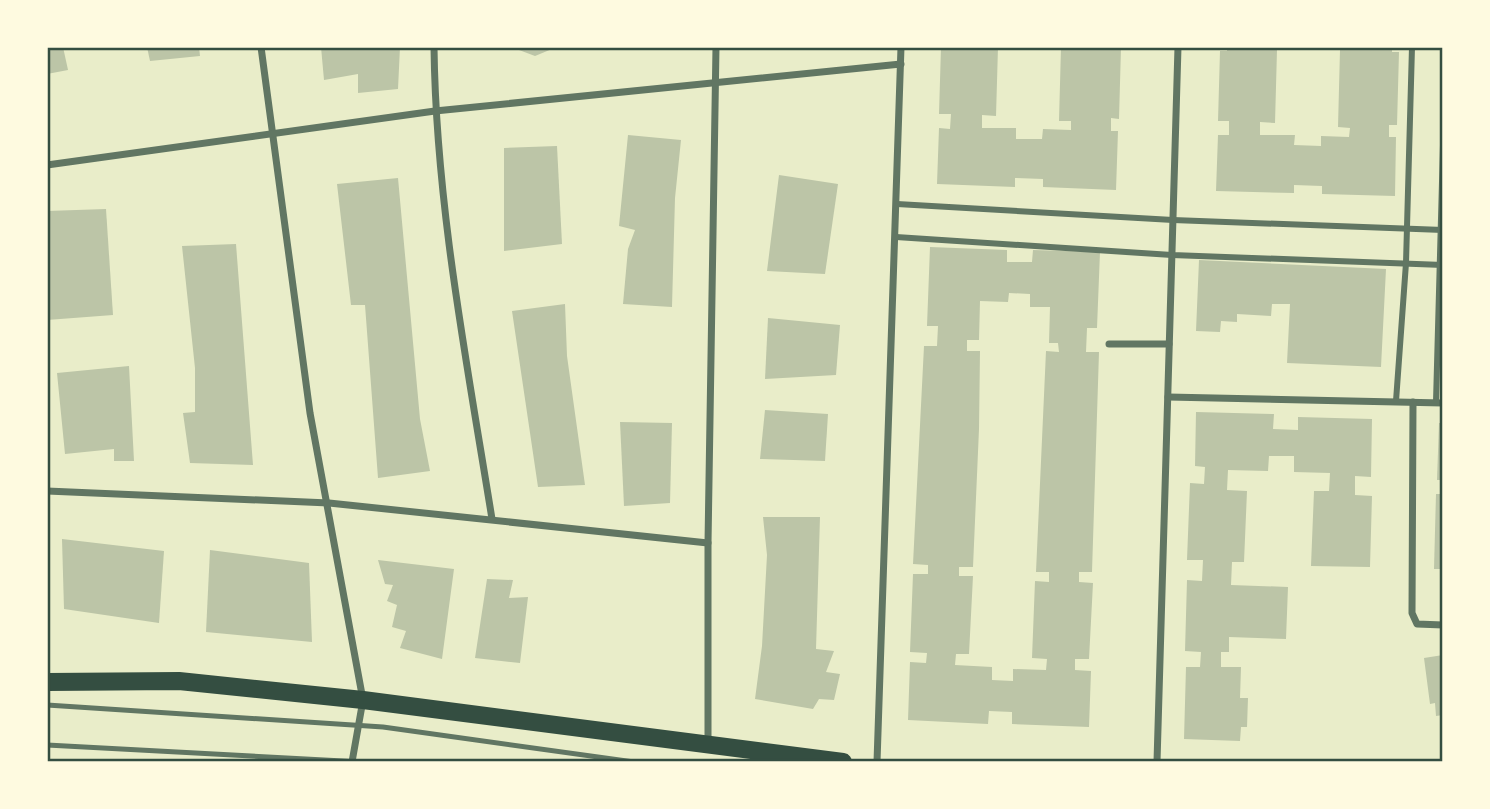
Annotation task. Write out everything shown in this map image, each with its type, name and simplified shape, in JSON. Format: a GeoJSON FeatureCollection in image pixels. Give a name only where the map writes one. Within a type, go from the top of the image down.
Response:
{"type":"FeatureCollection","features":[{"type":"Feature","properties":{"kind":"main road"},"geometry":{"type":"LineString","coordinates":[[47,682],[179,681],[363,699],[843,762]]}},
{"type":"Feature","properties":{"kind":"street"},"geometry":{"type":"LineString","coordinates":[[261,47],[310,413],[329,503],[363,699],[352,761]]}},
{"type":"Feature","properties":{"kind":"street"},"geometry":{"type":"LineString","coordinates":[[434,47],[435,111],[454,275],[492,519]]}},
{"type":"Feature","properties":{"kind":"street"},"geometry":{"type":"LineString","coordinates":[[708,744],[708,543],[716,47]]}},
{"type":"Feature","properties":{"kind":"street"},"geometry":{"type":"LineString","coordinates":[[877,762],[901,47]]}},
{"type":"Feature","properties":{"kind":"street"},"geometry":{"type":"LineString","coordinates":[[1157,762],[1178,47]]}},
{"type":"Feature","properties":{"kind":"street"},"geometry":{"type":"LineString","coordinates":[[1396,401],[1406,263],[1412,47]]}},
{"type":"Feature","properties":{"kind":"street"},"geometry":{"type":"LineString","coordinates":[[47,165],[435,111],[715,80],[901,64]]}},
{"type":"Feature","properties":{"kind":"street"},"geometry":{"type":"LineString","coordinates":[[1168,397],[1439,402],[1443,145]]}},
{"type":"Feature","properties":{"kind":"street"},"geometry":{"type":"LineString","coordinates":[[897,204],[1173,220],[1441,230]]}},
{"type":"Feature","properties":{"kind":"street"},"geometry":{"type":"LineString","coordinates":[[896,237],[1172,255],[1441,265]]}},
{"type":"Feature","properties":{"kind":"street"},"geometry":{"type":"LineString","coordinates":[[1109,344],[1169,344]]}},
{"type":"Feature","properties":{"kind":"street"},"geometry":{"type":"LineString","coordinates":[[1413,402],[1413,621],[1422,626],[1443,625]]}},
{"type":"Feature","properties":{"kind":"street"},"geometry":{"type":"LineString","coordinates":[[47,491],[329,503],[708,543]]}},
{"type":"Feature","properties":{"kind":"lane"},"geometry":{"type":"LineString","coordinates":[[47,705],[383,727],[634,762]]}},
{"type":"Feature","properties":{"kind":"lane"},"geometry":{"type":"LineString","coordinates":[[47,745],[362,762]]}},
{"type":"Feature","properties":{"kind":"building"},"geometry":{"type":"Polygon","coordinates":[[[47,47],[63,47],[68,70],[47,74],[47,47]]]}},
{"type":"Feature","properties":{"kind":"building"},"geometry":{"type":"Polygon","coordinates":[[[147,47],[199,47],[200,56],[150,61],[147,47]]]}},
{"type":"Feature","properties":{"kind":"building"},"geometry":{"type":"Polygon","coordinates":[[[321,47],[400,47],[398,89],[358,93],[358,74],[324,80],[321,47]]]}},
{"type":"Feature","properties":{"kind":"building"},"geometry":{"type":"Polygon","coordinates":[[[511,47],[552,47],[552,49],[535,56],[511,47]]]}},
{"type":"Feature","properties":{"kind":"building"},"geometry":{"type":"Polygon","coordinates":[[[941,47],[998,47],[996,116],[982,115],[982,128],[1016,128],[1016,139],[1042,139],[1043,129],[1071,130],[1071,121],[1059,121],[1061,47],[1121,47],[1119,119],[1111,118],[1111,131],[1118,131],[1116,190],[1043,187],[1043,179],[1015,178],[1015,187],[937,184],[939,128],[950,129],[951,114],[939,114],[941,47]]]}},
{"type":"Feature","properties":{"kind":"building"},"geometry":{"type":"Polygon","coordinates":[[[1227,47],[1277,50],[1275,123],[1260,122],[1260,135],[1295,135],[1294,145],[1321,146],[1321,136],[1349,137],[1350,128],[1338,127],[1340,50],[1392,47],[1392,52],[1399,52],[1397,125],[1389,125],[1389,137],[1396,137],[1395,196],[1322,194],[1322,186],[1294,185],[1294,193],[1216,191],[1218,135],[1229,135],[1229,121],[1218,121],[1220,51],[1227,51],[1227,47]]]}},
{"type":"Feature","properties":{"kind":"building"},"geometry":{"type":"Polygon","coordinates":[[[628,135],[681,140],[675,198],[672,307],[623,304],[628,249],[635,230],[619,226],[628,135]]]}},
{"type":"Feature","properties":{"kind":"building"},"geometry":{"type":"Polygon","coordinates":[[[557,146],[562,244],[504,251],[504,148],[557,146]]]}},
{"type":"Feature","properties":{"kind":"building"},"geometry":{"type":"Polygon","coordinates":[[[779,175],[838,184],[825,274],[767,271],[779,175]]]}},
{"type":"Feature","properties":{"kind":"building"},"geometry":{"type":"Polygon","coordinates":[[[398,178],[420,419],[430,471],[378,478],[365,305],[351,305],[337,184],[398,178]]]}},
{"type":"Feature","properties":{"kind":"building"},"geometry":{"type":"Polygon","coordinates":[[[106,209],[113,315],[47,320],[47,211],[106,209]]]}},
{"type":"Feature","properties":{"kind":"building"},"geometry":{"type":"Polygon","coordinates":[[[236,244],[253,465],[190,463],[183,413],[195,412],[195,368],[182,246],[236,244]]]}},
{"type":"Feature","properties":{"kind":"building"},"geometry":{"type":"Polygon","coordinates":[[[930,247],[1007,250],[1007,262],[1032,262],[1033,250],[1100,252],[1097,328],[1087,328],[1086,352],[1099,352],[1092,572],[1079,572],[1079,582],[1093,583],[1089,659],[1075,659],[1075,670],[1091,671],[1089,727],[1012,724],[1012,712],[989,711],[988,724],[908,720],[910,662],[926,663],[927,653],[910,652],[913,574],[928,574],[928,565],[913,564],[924,346],[937,346],[938,326],[927,326],[930,247]],[[1009,293],[1008,302],[980,301],[979,340],[967,340],[967,351],[980,351],[979,429],[973,567],[959,567],[959,576],[973,576],[969,654],[956,654],[955,665],[992,667],[992,680],[1013,681],[1013,669],[1046,670],[1047,659],[1032,658],[1035,581],[1049,582],[1049,572],[1036,572],[1046,351],[1059,352],[1058,343],[1049,343],[1050,307],[1030,307],[1030,294],[1009,293]]]}},
{"type":"Feature","properties":{"kind":"building"},"geometry":{"type":"Polygon","coordinates":[[[1199,260],[1386,269],[1381,367],[1287,363],[1290,304],[1272,304],[1271,316],[1237,314],[1237,322],[1221,321],[1220,332],[1196,331],[1199,260]]]}},
{"type":"Feature","properties":{"kind":"building"},"geometry":{"type":"Polygon","coordinates":[[[565,304],[567,356],[585,485],[538,487],[512,311],[565,304]]]}},
{"type":"Feature","properties":{"kind":"building"},"geometry":{"type":"Polygon","coordinates":[[[768,318],[840,325],[836,375],[765,379],[768,318]]]}},
{"type":"Feature","properties":{"kind":"building"},"geometry":{"type":"Polygon","coordinates":[[[129,366],[134,461],[114,461],[114,449],[65,454],[57,373],[129,366]]]}},
{"type":"Feature","properties":{"kind":"building"},"geometry":{"type":"Polygon","coordinates":[[[765,410],[828,414],[825,461],[760,459],[765,410]]]}},
{"type":"Feature","properties":{"kind":"building"},"geometry":{"type":"Polygon","coordinates":[[[1196,412],[1274,414],[1273,429],[1298,430],[1298,417],[1372,419],[1371,477],[1355,476],[1355,495],[1372,496],[1370,567],[1311,566],[1314,491],[1329,491],[1330,473],[1294,472],[1294,456],[1269,456],[1268,471],[1228,470],[1227,490],[1247,491],[1244,562],[1232,562],[1231,585],[1288,587],[1286,639],[1229,637],[1229,652],[1221,652],[1221,667],[1241,667],[1240,698],[1248,698],[1247,727],[1241,727],[1240,741],[1184,739],[1186,667],[1200,667],[1201,652],[1185,651],[1187,580],[1202,581],[1203,560],[1187,560],[1190,483],[1204,484],[1205,467],[1195,466],[1196,412]]]}},
{"type":"Feature","properties":{"kind":"building"},"geometry":{"type":"Polygon","coordinates":[[[620,422],[672,423],[670,503],[624,506],[620,422]]]}},
{"type":"Feature","properties":{"kind":"building"},"geometry":{"type":"Polygon","coordinates":[[[1439,423],[1443,423],[1443,480],[1437,480],[1439,423]]]}},
{"type":"Feature","properties":{"kind":"building"},"geometry":{"type":"Polygon","coordinates":[[[1436,494],[1443,494],[1443,569],[1434,569],[1436,494]]]}},
{"type":"Feature","properties":{"kind":"building"},"geometry":{"type":"Polygon","coordinates":[[[763,517],[820,517],[816,649],[834,651],[826,672],[840,674],[834,700],[819,699],[813,709],[755,699],[762,646],[767,555],[763,517]]]}},
{"type":"Feature","properties":{"kind":"building"},"geometry":{"type":"Polygon","coordinates":[[[62,539],[164,551],[159,623],[64,609],[62,539]]]}},
{"type":"Feature","properties":{"kind":"building"},"geometry":{"type":"Polygon","coordinates":[[[210,550],[309,563],[312,642],[206,632],[210,550]]]}},
{"type":"Feature","properties":{"kind":"building"},"geometry":{"type":"Polygon","coordinates":[[[378,560],[454,569],[442,659],[400,648],[406,631],[392,627],[397,605],[387,601],[393,585],[385,584],[378,560]]]}},
{"type":"Feature","properties":{"kind":"building"},"geometry":{"type":"Polygon","coordinates":[[[487,579],[513,580],[509,598],[528,597],[520,663],[475,658],[487,579]]]}},
{"type":"Feature","properties":{"kind":"building"},"geometry":{"type":"Polygon","coordinates":[[[1443,655],[1443,715],[1436,716],[1435,703],[1430,704],[1424,658],[1443,655]]]}}]}
